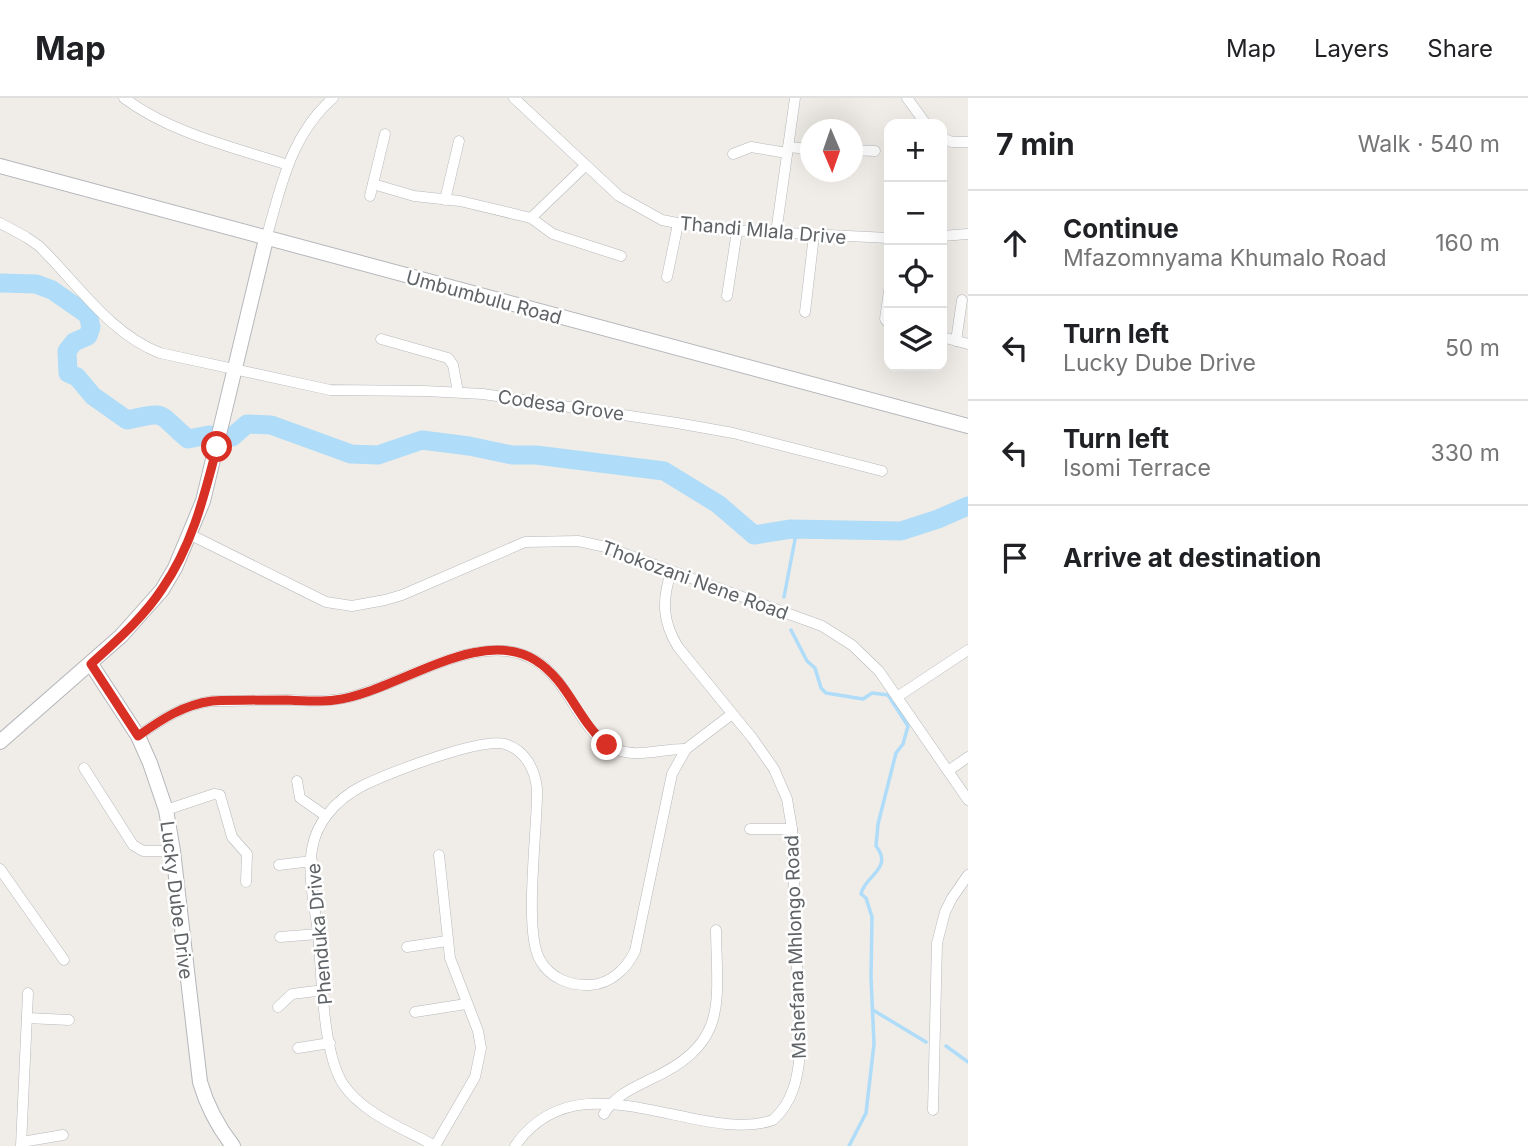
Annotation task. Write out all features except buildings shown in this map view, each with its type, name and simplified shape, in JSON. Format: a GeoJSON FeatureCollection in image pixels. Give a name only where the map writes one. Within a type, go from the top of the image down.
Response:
{"type":"FeatureCollection","features":[{"type":"Feature","properties":{"kind":"street"},"geometry":{"type":"LineString","coordinates":[[124,98],[166,123],[197,136],[288,165]]}},
{"type":"Feature","properties":{"kind":"street"},"geometry":{"type":"LineString","coordinates":[[0,742],[121,636],[162,590],[191,535],[203,501],[266,239],[288,165],[301,136],[332,98]]}},
{"type":"Feature","properties":{"kind":"street","name":"Thandi Mlala Drive"},"geometry":{"type":"LineString","coordinates":[[514,98],[585,166],[630,204],[662,220],[678,225],[737,231],[884,238]]}},
{"type":"Feature","properties":{"kind":"street"},"geometry":{"type":"LineString","coordinates":[[776,233],[795,98]]}},
{"type":"Feature","properties":{"kind":"street"},"geometry":{"type":"LineString","coordinates":[[907,98],[922,119]]}},
{"type":"Feature","properties":{"kind":"street"},"geometry":{"type":"LineString","coordinates":[[370,195],[385,134]]}},
{"type":"Feature","properties":{"kind":"street"},"geometry":{"type":"LineString","coordinates":[[947,140],[968,142]]}},
{"type":"Feature","properties":{"kind":"street"},"geometry":{"type":"LineString","coordinates":[[445,200],[459,141]]}},
{"type":"Feature","properties":{"kind":"street"},"geometry":{"type":"LineString","coordinates":[[733,154],[751,147],[800,149]]}},
{"type":"Feature","properties":{"kind":"street"},"geometry":{"type":"LineString","coordinates":[[863,150],[875,151]]}},
{"type":"Feature","properties":{"kind":"street","name":"Umbumbulu Road"},"geometry":{"type":"LineString","coordinates":[[0,166],[968,426]]}},
{"type":"Feature","properties":{"kind":"street"},"geometry":{"type":"LineString","coordinates":[[531,218],[585,166]]}},
{"type":"Feature","properties":{"kind":"street"},"geometry":{"type":"LineString","coordinates":[[373,184],[403,194],[472,203],[531,218],[553,234],[621,256]]}},
{"type":"Feature","properties":{"kind":"street","name":"Codesa Grove"},"geometry":{"type":"LineString","coordinates":[[0,223],[38,246],[104,313],[136,341],[160,353],[330,390],[458,392],[504,396],[710,429],[882,471]]}},
{"type":"Feature","properties":{"kind":"street"},"geometry":{"type":"LineString","coordinates":[[667,277],[678,225]]}},
{"type":"Feature","properties":{"kind":"street"},"geometry":{"type":"LineString","coordinates":[[727,296],[737,231]]}},
{"type":"Feature","properties":{"kind":"street"},"geometry":{"type":"LineString","coordinates":[[947,235],[968,233]]}},
{"type":"Feature","properties":{"kind":"street"},"geometry":{"type":"LineString","coordinates":[[805,312],[814,235]]}},
{"type":"Feature","properties":{"kind":"street"},"geometry":{"type":"LineString","coordinates":[[956,341],[962,300]]}},
{"type":"Feature","properties":{"kind":"street"},"geometry":{"type":"LineString","coordinates":[[947,338],[968,344]]}},
{"type":"Feature","properties":{"kind":"street"},"geometry":{"type":"LineString","coordinates":[[381,339],[448,358],[453,365],[458,392]]}},
{"type":"Feature","properties":{"kind":"street","name":"Thokozani Nene Road"},"geometry":{"type":"LineString","coordinates":[[191,535],[315,598],[352,606],[385,600],[510,547],[538,540],[591,543],[821,626],[846,640],[867,657],[968,800]]}},
{"type":"Feature","properties":{"kind":"street","name":"Mshefana Mhlongo Road"},"geometry":{"type":"LineString","coordinates":[[671,572],[664,603],[670,634],[774,769],[787,799],[792,829],[800,1052],[797,1080],[779,1115],[746,1136]]}},
{"type":"Feature","properties":{"kind":"street"},"geometry":{"type":"LineString","coordinates":[[897,697],[968,650]]}},
{"type":"Feature","properties":{"kind":"street"},"geometry":{"type":"LineString","coordinates":[[138,736],[167,715],[196,703],[335,700],[363,694],[470,654],[495,651],[521,654],[547,668],[599,738],[617,750],[632,753],[663,749],[686,750]]}},
{"type":"Feature","properties":{"kind":"street","name":"Lucky Dube Drive"},"geometry":{"type":"LineString","coordinates":[[91,664],[138,736],[166,810],[200,1083],[210,1110],[233,1146]]}},
{"type":"Feature","properties":{"kind":"street","name":"Phenduka Drive"},"geometry":{"type":"LineString","coordinates":[[435,1146],[358,1100],[343,1083],[330,1043],[312,861],[316,837],[326,816],[339,802],[364,785],[461,749],[488,743],[507,745],[517,750],[532,768],[537,789],[532,918],[538,958],[562,981],[597,985],[616,976],[635,951],[672,774],[686,750],[732,714]]}},
{"type":"Feature","properties":{"kind":"street"},"geometry":{"type":"LineString","coordinates":[[948,771],[968,757]]}},
{"type":"Feature","properties":{"kind":"street"},"geometry":{"type":"LineString","coordinates":[[84,768],[133,845],[143,851],[173,851]]}},
{"type":"Feature","properties":{"kind":"street"},"geometry":{"type":"LineString","coordinates":[[297,781],[300,797],[326,816]]}},
{"type":"Feature","properties":{"kind":"street"},"geometry":{"type":"LineString","coordinates":[[166,810],[214,794],[220,795],[232,837],[247,854],[246,882]]}},
{"type":"Feature","properties":{"kind":"street"},"geometry":{"type":"LineString","coordinates":[[750,829],[792,829]]}},
{"type":"Feature","properties":{"kind":"street"},"geometry":{"type":"LineString","coordinates":[[435,1146],[464,1099],[479,1066],[480,1041],[453,971],[447,941],[439,855]]}},
{"type":"Feature","properties":{"kind":"street"},"geometry":{"type":"LineString","coordinates":[[279,865],[312,861]]}},
{"type":"Feature","properties":{"kind":"street"},"geometry":{"type":"LineString","coordinates":[[0,869],[64,960]]}},
{"type":"Feature","properties":{"kind":"street"},"geometry":{"type":"LineString","coordinates":[[933,1110],[937,943],[945,912],[968,875]]}},
{"type":"Feature","properties":{"kind":"street"},"geometry":{"type":"LineString","coordinates":[[515,1146],[534,1126],[550,1118],[578,1112],[609,1115],[608,1106],[622,1095],[675,1067],[699,1046],[715,1018],[716,930]]}},
{"type":"Feature","properties":{"kind":"street"},"geometry":{"type":"LineString","coordinates":[[279,937],[318,934]]}},
{"type":"Feature","properties":{"kind":"street"},"geometry":{"type":"LineString","coordinates":[[407,947],[447,941]]}},
{"type":"Feature","properties":{"kind":"street"},"geometry":{"type":"LineString","coordinates":[[278,1007],[292,994],[324,990]]}},
{"type":"Feature","properties":{"kind":"street"},"geometry":{"type":"LineString","coordinates":[[29,993],[21,1144],[63,1135]]}},
{"type":"Feature","properties":{"kind":"street"},"geometry":{"type":"LineString","coordinates":[[415,1012],[466,1004]]}},
{"type":"Feature","properties":{"kind":"street"},"geometry":{"type":"LineString","coordinates":[[27,1018],[69,1020]]}},
{"type":"Feature","properties":{"kind":"street"},"geometry":{"type":"LineString","coordinates":[[298,1048],[330,1043]]}},
{"type":"Feature","properties":{"kind":"waterway"},"geometry":{"type":"LineString","coordinates":[[0,283],[36,284],[52,290],[88,315],[91,327],[88,336],[74,342],[67,351],[68,373],[77,377],[93,396],[127,420],[150,415],[162,416],[188,439],[209,435],[232,437],[247,424],[271,425],[351,454],[378,455],[422,440],[512,455],[536,455],[664,471],[718,504],[754,535],[791,529],[901,531],[968,506]]}},
{"type":"Feature","properties":{"kind":"waterway"},"geometry":{"type":"LineString","coordinates":[[784,597],[797,529]]}},
{"type":"Feature","properties":{"kind":"waterway"},"geometry":{"type":"LineString","coordinates":[[791,630],[807,661],[815,668],[821,688],[826,693],[863,699],[872,693],[888,695],[908,726],[903,744],[896,753],[878,824],[876,846],[882,861],[861,894],[866,898],[872,917],[874,1044],[866,1113],[849,1146]]}},
{"type":"Feature","properties":{"kind":"waterway"},"geometry":{"type":"LineString","coordinates":[[873,1010],[926,1042]]}},
{"type":"Feature","properties":{"kind":"waterway"},"geometry":{"type":"LineString","coordinates":[[946,1046],[968,1062]]}},
{"type":"Feature","properties":{"kind":"route"},"geometry":{"type":"LineString","coordinates":[[217,447],[198,516],[175,568],[162,590],[145,610],[91,664],[138,736],[167,715],[196,703],[335,700],[363,694],[470,654],[506,651],[521,654],[547,668],[590,728],[607,745]]}}]}
